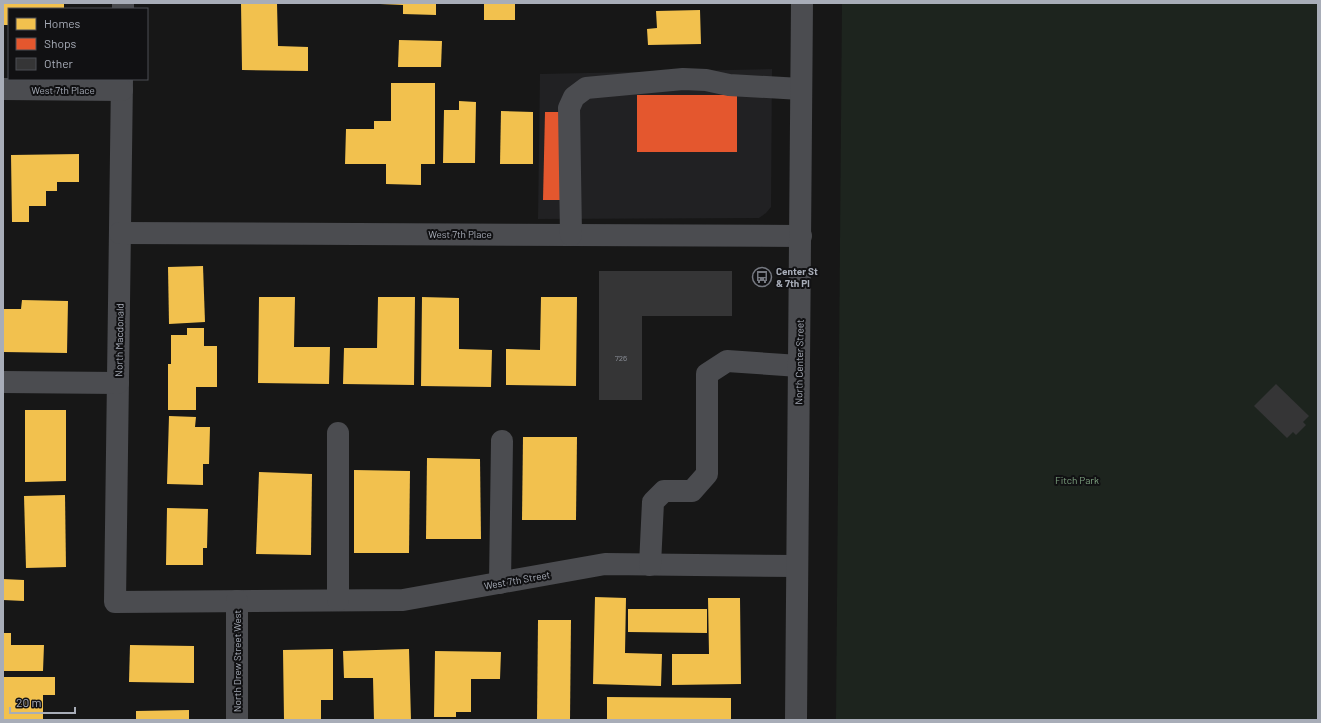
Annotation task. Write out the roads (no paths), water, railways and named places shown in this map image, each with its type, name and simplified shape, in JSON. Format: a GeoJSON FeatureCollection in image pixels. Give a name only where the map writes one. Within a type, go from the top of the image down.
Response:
{"type":"FeatureCollection","features":[{"type":"Feature","properties":{"kind":"street","name":"North Center Street"},"geometry":{"type":"LineString","coordinates":[[796,720],[802,3]]}},
{"type":"Feature","properties":{"kind":"street"},"geometry":{"type":"LineString","coordinates":[[571,235],[569,108],[574,96],[586,88],[695,79],[729,85],[802,89]]}},
{"type":"Feature","properties":{"kind":"street","name":"West 7th Place"},"geometry":{"type":"LineString","coordinates":[[3,90],[122,85]]}},
{"type":"Feature","properties":{"kind":"street","name":"North Macdonald"},"geometry":{"type":"LineString","coordinates":[[115,602],[122,85]]}},
{"type":"Feature","properties":{"kind":"street","name":"West 7th Place"},"geometry":{"type":"LineString","coordinates":[[120,233],[801,236]]}},
{"type":"Feature","properties":{"kind":"street"},"geometry":{"type":"LineString","coordinates":[[650,565],[653,502],[664,491],[692,491],[707,474],[707,374],[726,361],[799,366]]}},
{"type":"Feature","properties":{"kind":"street"},"geometry":{"type":"LineString","coordinates":[[3,382],[118,384]]}},
{"type":"Feature","properties":{"kind":"street"},"geometry":{"type":"LineString","coordinates":[[338,433],[338,600]]}},
{"type":"Feature","properties":{"kind":"street"},"geometry":{"type":"LineString","coordinates":[[500,583],[502,441]]}},
{"type":"Feature","properties":{"kind":"street","name":"West 7th Street"},"geometry":{"type":"LineString","coordinates":[[115,602],[402,600],[605,564],[797,566]]}},
{"type":"Feature","properties":{"kind":"street","name":"North Drew Street West"},"geometry":{"type":"LineString","coordinates":[[237,720],[238,601]]}},
{"type":"Feature","properties":{"kind":"place","name":"Center St & 7th Pl"},"geometry":{"type":"Point","coordinates":[762,277]}},
{"type":"Feature","properties":{"kind":"park label","name":"Fitch Park"},"geometry":{"type":"Point","coordinates":[1077,480]}}]}
